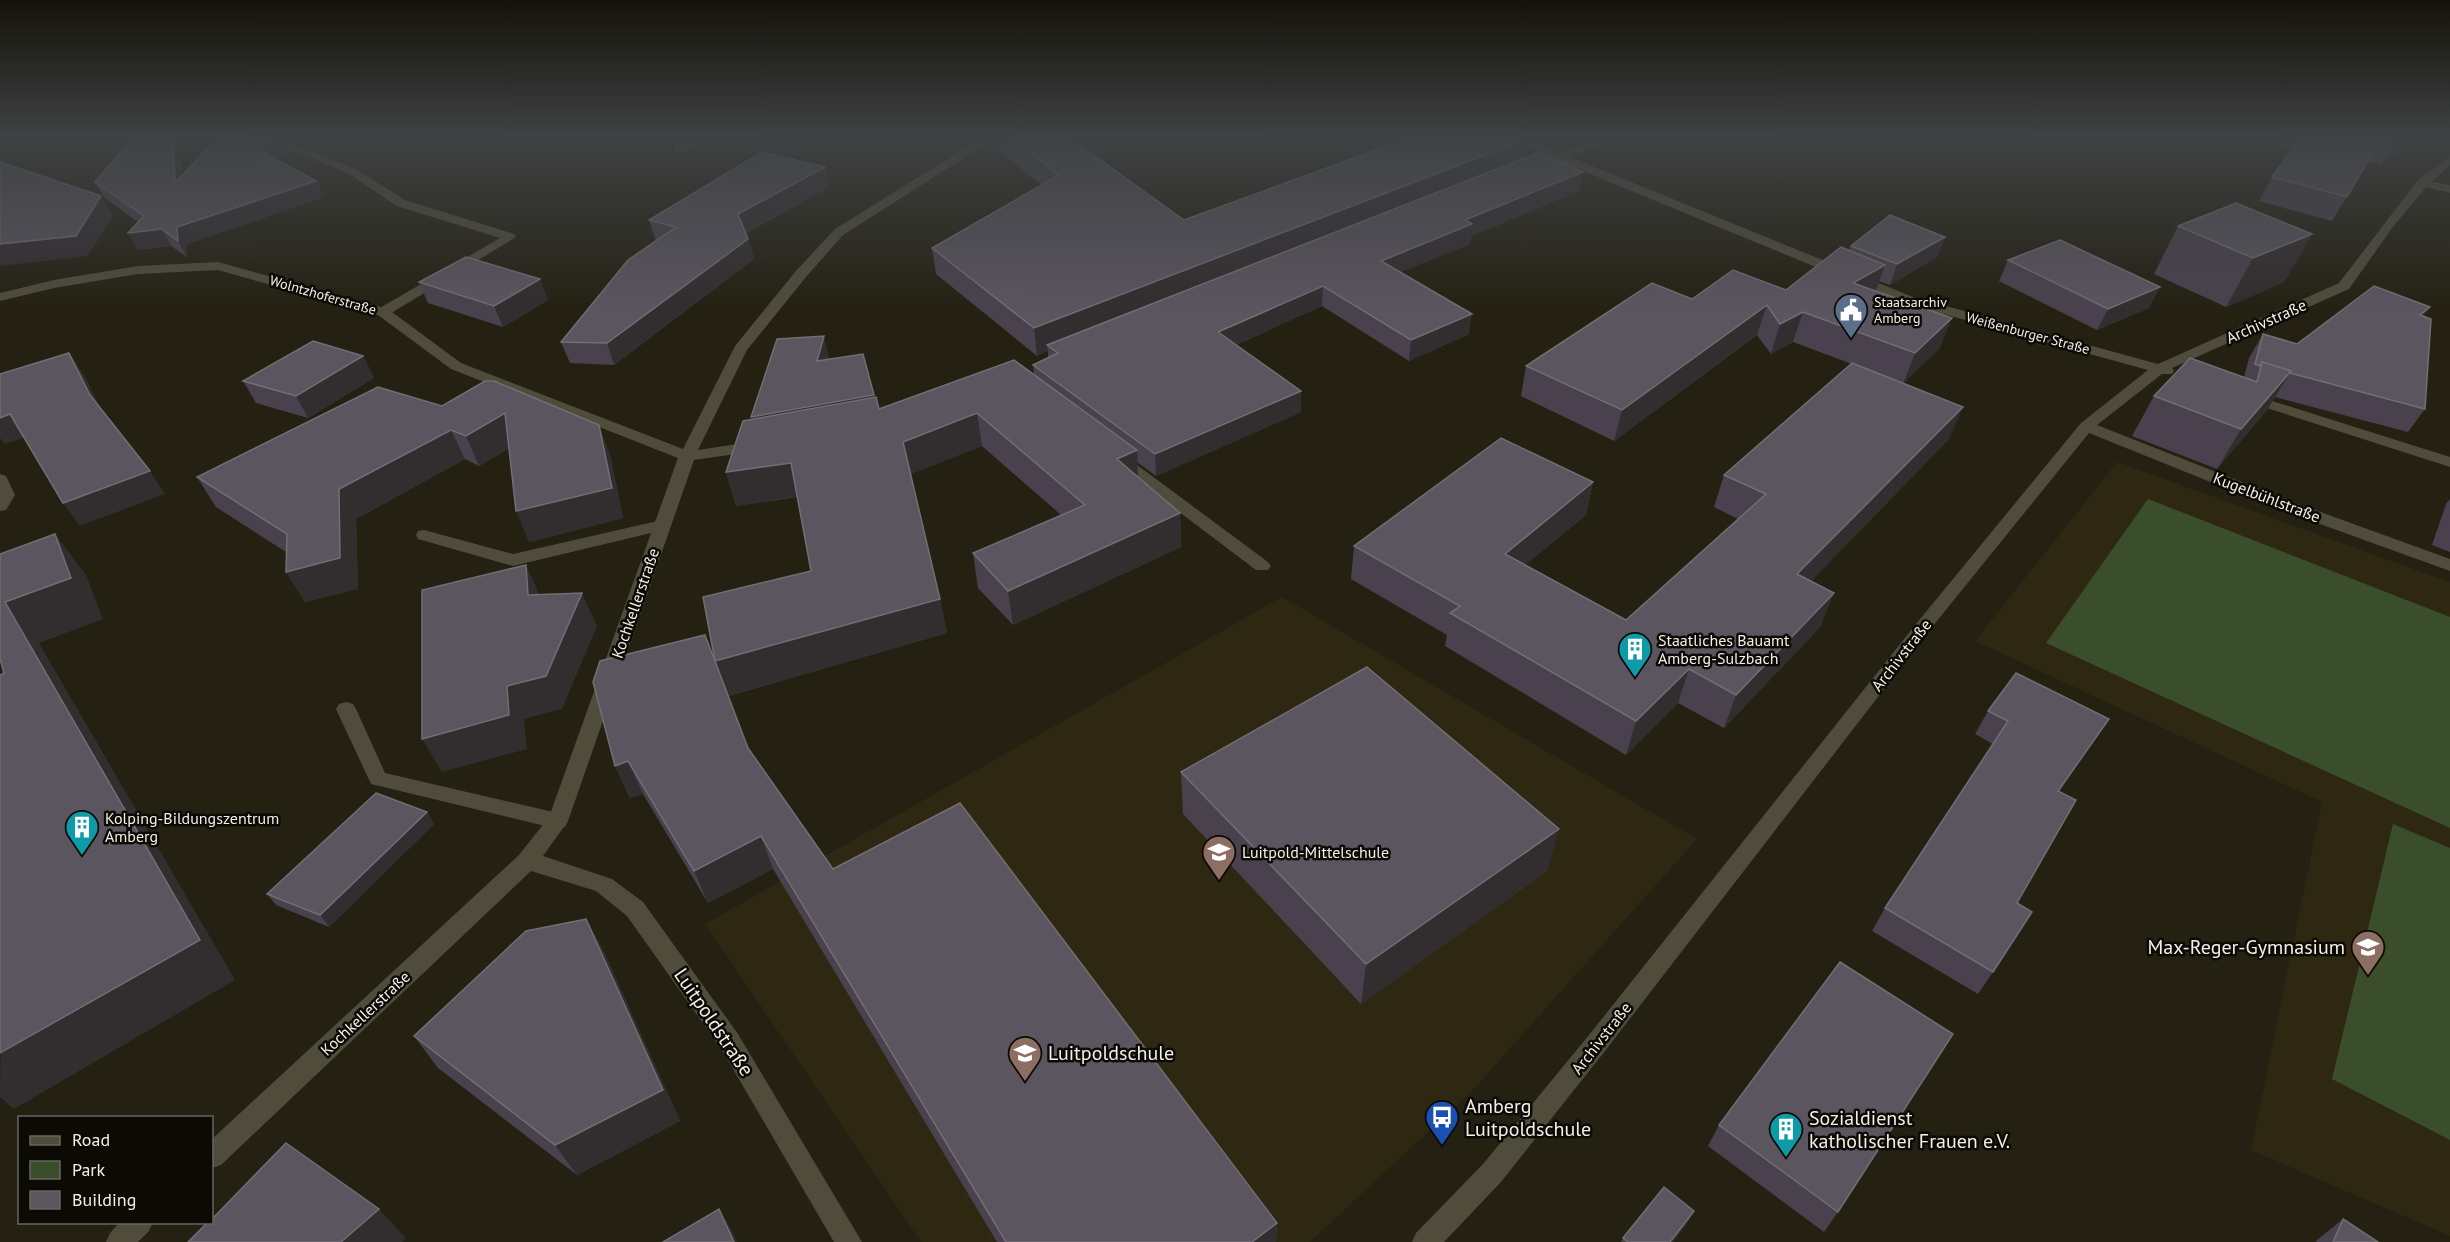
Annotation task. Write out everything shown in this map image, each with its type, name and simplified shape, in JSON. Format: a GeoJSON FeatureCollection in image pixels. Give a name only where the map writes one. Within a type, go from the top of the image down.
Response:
{"type":"FeatureCollection","features":[{"type":"Feature","properties":{"kind":"street"},"geometry":{"type":"LineString","coordinates":[[383,312],[510,237],[401,203],[390,196]]}},
{"type":"Feature","properties":{"kind":"street","name":"Kochkellerstraße"},"geometry":{"type":"LineString","coordinates":[[213,1155],[527,861],[558,821],[687,456],[740,349],[801,274],[839,232],[897,196]]}},
{"type":"Feature","properties":{"kind":"street","name":"Weißenburger Straße"},"geometry":{"type":"LineString","coordinates":[[1654,196],[1908,300],[2182,376]]}},
{"type":"Feature","properties":{"kind":"street","name":"Archivstraße"},"geometry":{"type":"LineString","coordinates":[[1425,1242],[1492,1173],[1560,1090],[1914,637],[2086,426],[2159,369],[2344,286],[2412,196]]}},
{"type":"Feature","properties":{"kind":"street","name":"Wolntzhoferstraße"},"geometry":{"type":"LineString","coordinates":[[0,297],[54,284],[138,270],[218,266],[383,312],[456,366],[687,456]]}},
{"type":"Feature","properties":{"kind":"street"},"geometry":{"type":"LineString","coordinates":[[2238,394],[2450,462]]}},
{"type":"Feature","properties":{"kind":"street","name":"Kugelbühlstraße"},"geometry":{"type":"LineString","coordinates":[[2086,426],[2276,502],[2450,565]]}},
{"type":"Feature","properties":{"kind":"street"},"geometry":{"type":"LineString","coordinates":[[687,456],[768,444]]}},
{"type":"Feature","properties":{"kind":"street"},"geometry":{"type":"LineString","coordinates":[[1103,447],[1262,566]]}},
{"type":"Feature","properties":{"kind":"street"},"geometry":{"type":"LineString","coordinates":[[0,479],[7,495],[0,506]]}},
{"type":"Feature","properties":{"kind":"street"},"geometry":{"type":"LineString","coordinates":[[424,535],[513,560],[662,525]]}},
{"type":"Feature","properties":{"kind":"street"},"geometry":{"type":"LineString","coordinates":[[346,709],[378,779],[558,821]]}},
{"type":"Feature","properties":{"kind":"street","name":"Luitpoldstraße"},"geometry":{"type":"LineString","coordinates":[[527,861],[566,870],[604,885],[635,909],[730,1042],[849,1242]]}},
{"type":"Feature","properties":{"kind":"street"},"geometry":{"type":"LineString","coordinates":[[119,1242],[138,1224]]}},
{"type":"Feature","properties":{"kind":"shaded area","name":"Max-Reger-Gymnasium"},"geometry":{"type":"Polygon","coordinates":[[[2117,462],[2450,582],[2450,1236],[2251,1150],[2322,802],[1975,641],[2117,462]]]}},
{"type":"Feature","properties":{"kind":"shaded area","name":"Luitpold-Mittelschule"},"geometry":{"type":"Polygon","coordinates":[[[1282,597],[1697,839],[1473,1090],[1310,1242],[921,1242],[705,924],[1282,597]]]}},
{"type":"Feature","properties":{"kind":"green space"},"geometry":{"type":"Polygon","coordinates":[[[2148,499],[2450,617],[2450,828],[2046,643],[2148,499]]]}},
{"type":"Feature","properties":{"kind":"green space"},"geometry":{"type":"Polygon","coordinates":[[[2393,824],[2450,848],[2450,1140],[2332,1079],[2393,824]]]}},
{"type":"Feature","properties":{"kind":"building"},"geometry":{"type":"Polygon","coordinates":[[[0,196],[101,196],[76,236],[0,244],[0,196]]]}},
{"type":"Feature","properties":{"kind":"building"},"geometry":{"type":"Polygon","coordinates":[[[115,196],[271,196],[177,227],[178,241],[162,229],[128,233],[144,216],[115,196]]]}},
{"type":"Feature","properties":{"kind":"building"},"geometry":{"type":"Polygon","coordinates":[[[689,196],[771,196],[738,214],[748,239],[607,343],[561,342],[628,260],[676,227],[649,220],[689,196]]]}},
{"type":"Feature","properties":{"kind":"building"},"geometry":{"type":"Polygon","coordinates":[[[1023,196],[1151,196],[1184,220],[1250,196],[1378,196],[1034,328],[932,248],[1023,196]]]}},
{"type":"Feature","properties":{"kind":"building"},"geometry":{"type":"Polygon","coordinates":[[[1428,196],[1524,196],[1465,220],[1472,224],[1381,261],[1472,314],[1411,340],[1323,286],[1218,332],[1301,391],[1155,454],[1033,365],[1058,353],[1047,345],[1428,196]]]}},
{"type":"Feature","properties":{"kind":"building"},"geometry":{"type":"Polygon","coordinates":[[[2236,203],[2312,234],[2253,258],[2178,226],[2236,203]]]}},
{"type":"Feature","properties":{"kind":"building"},"geometry":{"type":"Polygon","coordinates":[[[1890,215],[1945,237],[1897,264],[1851,246],[1890,215]]]}},
{"type":"Feature","properties":{"kind":"building"},"geometry":{"type":"Polygon","coordinates":[[[2060,240],[2160,287],[2108,309],[2008,260],[2060,240]]]}},
{"type":"Feature","properties":{"kind":"building"},"geometry":{"type":"Polygon","coordinates":[[[1841,247],[1885,265],[1853,283],[1952,318],[1915,353],[1803,312],[1780,324],[1767,305],[1622,410],[1526,366],[1652,283],[1692,299],[1733,270],[1786,290],[1841,247]]]}},
{"type":"Feature","properties":{"kind":"building"},"geometry":{"type":"Polygon","coordinates":[[[466,257],[540,279],[494,306],[419,282],[466,257]]]}},
{"type":"Feature","properties":{"kind":"building"},"geometry":{"type":"Polygon","coordinates":[[[2374,286],[2430,307],[2420,315],[2431,319],[2425,409],[2290,373],[2291,371],[2262,362],[2260,366],[2255,364],[2263,334],[2297,344],[2374,286]]]}},
{"type":"Feature","properties":{"kind":"building"},"geometry":{"type":"Polygon","coordinates":[[[824,336],[817,361],[863,354],[874,395],[751,417],[777,339],[824,336]]]}},
{"type":"Feature","properties":{"kind":"building"},"geometry":{"type":"Polygon","coordinates":[[[313,341],[363,356],[296,396],[243,381],[313,341]]]}},
{"type":"Feature","properties":{"kind":"building"},"geometry":{"type":"Polygon","coordinates":[[[69,353],[90,395],[150,471],[63,503],[10,414],[0,418],[0,374],[69,353]]]}},
{"type":"Feature","properties":{"kind":"building"},"geometry":{"type":"Polygon","coordinates":[[[2190,358],[2257,382],[2262,362],[2291,371],[2241,429],[2154,396],[2190,358]]]}},
{"type":"Feature","properties":{"kind":"building"},"geometry":{"type":"Polygon","coordinates":[[[1014,360],[1137,450],[1117,459],[1180,513],[1008,591],[973,553],[1085,505],[977,413],[903,442],[940,599],[715,661],[703,597],[811,571],[791,463],[726,472],[743,421],[876,397],[879,409],[1014,360]]]}},
{"type":"Feature","properties":{"kind":"building"},"geometry":{"type":"Polygon","coordinates":[[[1852,363],[1963,407],[1797,574],[1834,593],[1736,695],[1689,669],[1636,721],[1450,613],[1460,606],[1354,546],[1501,438],[1593,482],[1505,554],[1626,620],[1766,494],[1724,475],[1852,363]]]}},
{"type":"Feature","properties":{"kind":"building"},"geometry":{"type":"Polygon","coordinates":[[[485,381],[494,381],[599,425],[612,488],[516,511],[505,413],[466,436],[451,430],[339,489],[340,558],[286,572],[287,534],[197,477],[378,387],[442,406],[485,381]]]}},
{"type":"Feature","properties":{"kind":"building","name":"Kolping-Bildungszentrum Amberg"},"geometry":{"type":"Polygon","coordinates":[[[55,534],[71,578],[5,602],[200,940],[0,1053],[0,675],[4,673],[0,659],[0,554],[55,534]]]}},
{"type":"Feature","properties":{"kind":"building"},"geometry":{"type":"Polygon","coordinates":[[[526,565],[528,595],[582,593],[546,676],[507,686],[509,715],[422,739],[422,590],[526,565]]]}},
{"type":"Feature","properties":{"kind":"building","name":"Luitpoldschule"},"geometry":{"type":"Polygon","coordinates":[[[705,635],[748,748],[833,869],[960,803],[1277,1223],[1252,1242],[1006,1242],[761,836],[694,871],[628,761],[615,766],[593,682],[600,661],[705,635]]]}},
{"type":"Feature","properties":{"kind":"building"},"geometry":{"type":"Polygon","coordinates":[[[1367,667],[1559,829],[1366,964],[1181,772],[1367,667]]]}},
{"type":"Feature","properties":{"kind":"building"},"geometry":{"type":"Polygon","coordinates":[[[2016,673],[2109,719],[2058,791],[2076,800],[2017,903],[2032,912],[1993,972],[1885,908],[2008,721],[1988,711],[2016,673]]]}},
{"type":"Feature","properties":{"kind":"building"},"geometry":{"type":"Polygon","coordinates":[[[376,793],[427,812],[320,915],[267,894],[376,793]]]}},
{"type":"Feature","properties":{"kind":"building"},"geometry":{"type":"Polygon","coordinates":[[[586,919],[663,1090],[555,1145],[414,1036],[526,931],[586,919]]]}},
{"type":"Feature","properties":{"kind":"building"},"geometry":{"type":"Polygon","coordinates":[[[1840,962],[1953,1034],[1838,1212],[1719,1125],[1840,962]]]}},
{"type":"Feature","properties":{"kind":"building"},"geometry":{"type":"Polygon","coordinates":[[[286,1143],[379,1209],[341,1242],[188,1242],[206,1224],[213,1224],[213,1218],[286,1143]]]}},
{"type":"Feature","properties":{"kind":"building"},"geometry":{"type":"Polygon","coordinates":[[[1664,1187],[1694,1211],[1670,1242],[1628,1242],[1623,1238],[1664,1187]]]}},
{"type":"Feature","properties":{"kind":"building"},"geometry":{"type":"Polygon","coordinates":[[[719,1209],[734,1242],[663,1242],[719,1209]]]}},
{"type":"Feature","properties":{"kind":"building"},"geometry":{"type":"Polygon","coordinates":[[[2343,1219],[2378,1242],[2333,1242],[2343,1219]]]}},
{"type":"Feature","properties":{"kind":"place","name":"Staatsarchiv Amberg"},"geometry":{"type":"Point","coordinates":[1851,339]}},
{"type":"Feature","properties":{"kind":"place","name":"Staatliches Bauamt Amberg-Sulzbach"},"geometry":{"type":"Point","coordinates":[1635,678]}},
{"type":"Feature","properties":{"kind":"place","name":"Kolping-Bildungszentrum Amberg"},"geometry":{"type":"Point","coordinates":[82,856]}},
{"type":"Feature","properties":{"kind":"place","name":"Luitpold-Mittelschule"},"geometry":{"type":"Point","coordinates":[1219,881]}},
{"type":"Feature","properties":{"kind":"place","name":"Max-Reger-Gymnasium"},"geometry":{"type":"Point","coordinates":[2368,976]}},
{"type":"Feature","properties":{"kind":"place","name":"Luitpoldschule"},"geometry":{"type":"Point","coordinates":[1025,1082]}},
{"type":"Feature","properties":{"kind":"place","name":"Amberg Luitpoldschule"},"geometry":{"type":"Point","coordinates":[1442,1146]}},
{"type":"Feature","properties":{"kind":"place","name":"Sozialdienst katholischer Frauen e.V."},"geometry":{"type":"Point","coordinates":[1786,1158]}}]}
